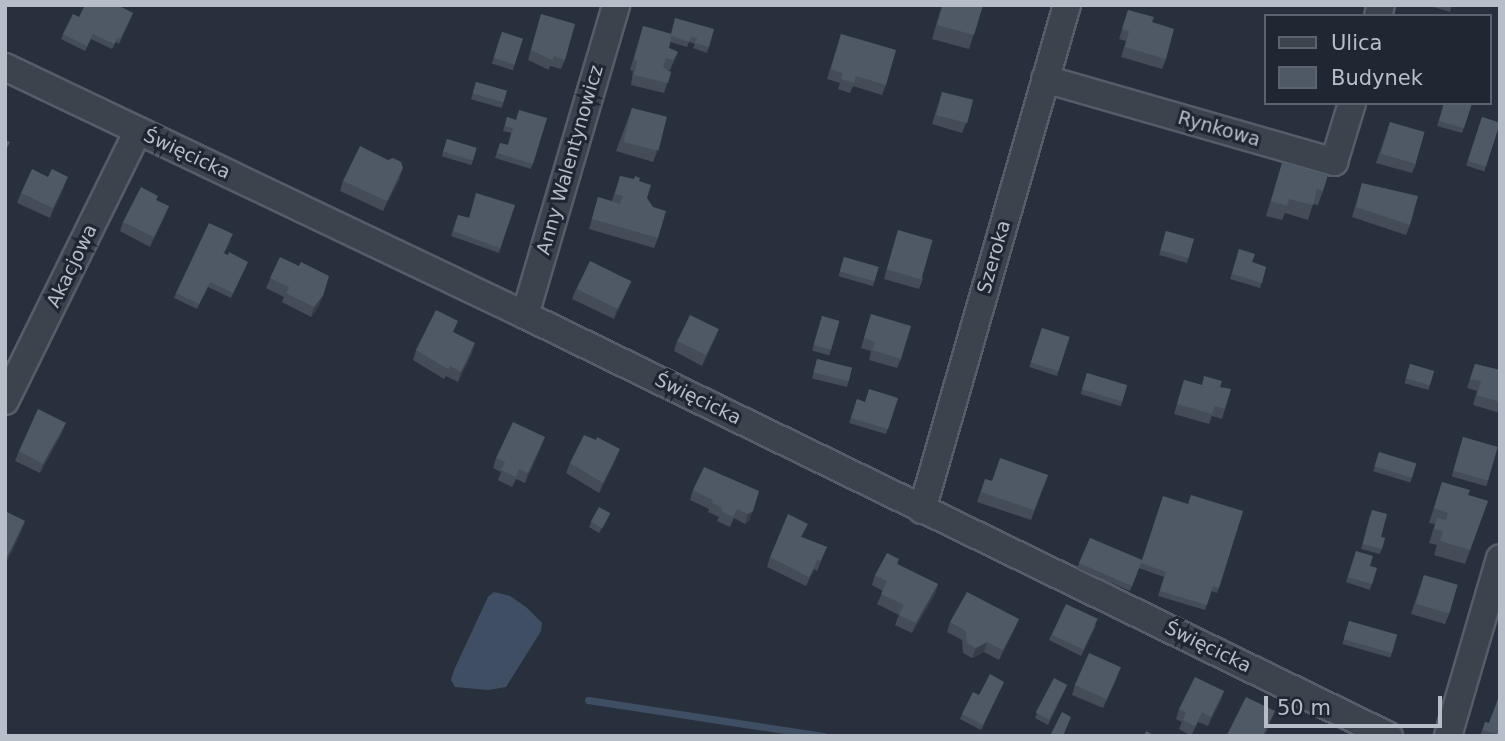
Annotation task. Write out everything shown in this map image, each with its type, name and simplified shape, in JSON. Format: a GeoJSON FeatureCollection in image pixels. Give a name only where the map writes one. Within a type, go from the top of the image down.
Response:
{"type":"FeatureCollection","features":[{"type":"Feature","properties":{"kind":"street","name":"Anny Walentynowicz"},"geometry":{"type":"LineString","coordinates":[[525,314],[616,5]]}},
{"type":"Feature","properties":{"kind":"street","name":"Szeroka"},"geometry":{"type":"LineString","coordinates":[[922,510],[1067,5]]}},
{"type":"Feature","properties":{"kind":"street","name":"Święcicka"},"geometry":{"type":"LineString","coordinates":[[5,67],[525,314],[1389,736]]}},
{"type":"Feature","properties":{"kind":"street","name":"Rynkowa"},"geometry":{"type":"LineString","coordinates":[[1045,79],[1334,162],[1351,105]]}},
{"type":"Feature","properties":{"kind":"street","name":"Akacjowa"},"geometry":{"type":"LineString","coordinates":[[5,401],[138,131]]}},
{"type":"Feature","properties":{"kind":"street"},"geometry":{"type":"LineString","coordinates":[[1448,736],[1500,558]]}},
{"type":"Feature","properties":{"kind":"water"},"geometry":{"type":"Polygon","coordinates":[[[494,592],[510,596],[526,607],[542,623],[541,631],[506,687],[488,690],[455,687],[451,680],[454,670],[488,597],[494,592]]]}},
{"type":"Feature","properties":{"kind":"building"},"geometry":{"type":"Polygon","coordinates":[[[85,5],[119,5],[133,13],[120,39],[118,37],[114,44],[93,34],[87,46],[63,34],[73,14],[79,17],[85,5]]]}},
{"type":"Feature","properties":{"kind":"building"},"geometry":{"type":"Polygon","coordinates":[[[943,5],[983,5],[974,35],[937,25],[943,5]]]}},
{"type":"Feature","properties":{"kind":"building"},"geometry":{"type":"Polygon","coordinates":[[[1128,10],[1154,17],[1152,22],[1174,29],[1166,59],[1125,47],[1129,31],[1122,29],[1128,10]]]}},
{"type":"Feature","properties":{"kind":"building"},"geometry":{"type":"Polygon","coordinates":[[[541,14],[575,24],[565,60],[554,56],[552,60],[531,50],[541,14]]]}},
{"type":"Feature","properties":{"kind":"building"},"geometry":{"type":"Polygon","coordinates":[[[675,18],[714,29],[709,47],[695,43],[697,38],[691,37],[689,42],[672,36],[675,18]]]}},
{"type":"Feature","properties":{"kind":"building"},"geometry":{"type":"Polygon","coordinates":[[[643,26],[672,34],[669,48],[678,52],[673,60],[666,58],[663,67],[671,72],[668,83],[634,75],[637,61],[634,60],[643,26]]]}},
{"type":"Feature","properties":{"kind":"building"},"geometry":{"type":"Polygon","coordinates":[[[502,32],[523,39],[515,64],[494,58],[502,32]]]}},
{"type":"Feature","properties":{"kind":"building"},"geometry":{"type":"Polygon","coordinates":[[[841,34],[896,50],[886,85],[856,76],[854,83],[841,79],[843,73],[831,69],[841,34]]]}},
{"type":"Feature","properties":{"kind":"building"},"geometry":{"type":"Polygon","coordinates":[[[476,82],[507,91],[503,102],[473,94],[476,82]]]}},
{"type":"Feature","properties":{"kind":"building"},"geometry":{"type":"Polygon","coordinates":[[[942,92],[973,100],[967,123],[936,115],[942,92]]]}},
{"type":"Feature","properties":{"kind":"building"},"geometry":{"type":"Polygon","coordinates":[[[1443,105],[1471,105],[1464,128],[1439,121],[1443,105]]]}},
{"type":"Feature","properties":{"kind":"building"},"geometry":{"type":"Polygon","coordinates":[[[632,108],[667,117],[658,151],[624,142],[632,108]]]}},
{"type":"Feature","properties":{"kind":"building"},"geometry":{"type":"Polygon","coordinates":[[[519,110],[547,118],[533,164],[497,153],[500,143],[508,145],[513,128],[505,126],[507,117],[516,120],[519,110]]]}},
{"type":"Feature","properties":{"kind":"building"},"geometry":{"type":"Polygon","coordinates":[[[1482,117],[1500,123],[1486,167],[1468,161],[1482,117]]]}},
{"type":"Feature","properties":{"kind":"building"},"geometry":{"type":"Polygon","coordinates":[[[1390,122],[1425,132],[1416,164],[1381,154],[1390,122]]]}},
{"type":"Feature","properties":{"kind":"building"},"geometry":{"type":"Polygon","coordinates":[[[447,139],[477,148],[473,160],[443,151],[447,139]]]}},
{"type":"Feature","properties":{"kind":"building"},"geometry":{"type":"Polygon","coordinates":[[[360,146],[388,160],[393,158],[401,162],[403,168],[387,201],[343,181],[360,146]]]}},
{"type":"Feature","properties":{"kind":"building"},"geometry":{"type":"Polygon","coordinates":[[[1282,163],[1328,175],[1323,191],[1317,189],[1313,205],[1289,199],[1287,206],[1271,201],[1282,163]]]}},
{"type":"Feature","properties":{"kind":"building"},"geometry":{"type":"Polygon","coordinates":[[[32,169],[48,177],[52,169],[68,177],[53,208],[21,193],[32,169]]]}},
{"type":"Feature","properties":{"kind":"building"},"geometry":{"type":"Polygon","coordinates":[[[620,176],[634,179],[635,176],[640,178],[639,181],[651,185],[647,198],[653,207],[666,211],[658,238],[592,219],[598,197],[620,204],[623,196],[615,194],[620,176]]]}},
{"type":"Feature","properties":{"kind":"building"},"geometry":{"type":"Polygon","coordinates":[[[1362,183],[1418,196],[1410,225],[1356,207],[1362,183]]]}},
{"type":"Feature","properties":{"kind":"building"},"geometry":{"type":"Polygon","coordinates":[[[141,187],[158,196],[156,200],[169,206],[154,237],[123,222],[141,187]]]}},
{"type":"Feature","properties":{"kind":"building"},"geometry":{"type":"Polygon","coordinates":[[[476,193],[515,205],[500,248],[453,231],[458,215],[469,218],[476,193]]]}},
{"type":"Feature","properties":{"kind":"building"},"geometry":{"type":"Polygon","coordinates":[[[209,223],[233,234],[223,253],[228,255],[229,252],[248,262],[233,293],[210,282],[199,304],[176,293],[209,223]]]}},
{"type":"Feature","properties":{"kind":"building"},"geometry":{"type":"Polygon","coordinates":[[[898,230],[933,240],[921,279],[887,269],[898,230]]]}},
{"type":"Feature","properties":{"kind":"building"},"geometry":{"type":"Polygon","coordinates":[[[1166,231],[1194,239],[1188,258],[1160,250],[1166,231]]]}},
{"type":"Feature","properties":{"kind":"building"},"geometry":{"type":"Polygon","coordinates":[[[1239,249],[1255,254],[1252,262],[1266,267],[1262,283],[1232,274],[1239,249]]]}},
{"type":"Feature","properties":{"kind":"building"},"geometry":{"type":"Polygon","coordinates":[[[280,257],[299,266],[301,262],[329,276],[323,296],[314,307],[286,293],[289,287],[270,278],[280,257]]]}},
{"type":"Feature","properties":{"kind":"building"},"geometry":{"type":"Polygon","coordinates":[[[844,257],[879,267],[874,281],[840,271],[844,257]]]}},
{"type":"Feature","properties":{"kind":"building"},"geometry":{"type":"Polygon","coordinates":[[[590,261],[631,281],[618,309],[576,289],[590,261]]]}},
{"type":"Feature","properties":{"kind":"building"},"geometry":{"type":"Polygon","coordinates":[[[436,310],[458,321],[453,332],[475,343],[461,372],[450,366],[448,369],[416,350],[436,310]]]}},
{"type":"Feature","properties":{"kind":"building"},"geometry":{"type":"Polygon","coordinates":[[[871,314],[911,326],[901,359],[872,350],[875,342],[864,338],[871,314]]]}},
{"type":"Feature","properties":{"kind":"building"},"geometry":{"type":"Polygon","coordinates":[[[690,315],[719,329],[706,355],[677,341],[690,315]]]}},
{"type":"Feature","properties":{"kind":"building"},"geometry":{"type":"Polygon","coordinates":[[[822,316],[839,321],[831,350],[814,345],[822,316]]]}},
{"type":"Feature","properties":{"kind":"building"},"geometry":{"type":"Polygon","coordinates":[[[1042,328],[1070,337],[1058,371],[1031,362],[1042,328]]]}},
{"type":"Feature","properties":{"kind":"building"},"geometry":{"type":"Polygon","coordinates":[[[817,359],[852,368],[849,381],[814,373],[817,359]]]}},
{"type":"Feature","properties":{"kind":"building"},"geometry":{"type":"Polygon","coordinates":[[[1410,364],[1434,371],[1430,385],[1406,378],[1410,364]]]}},
{"type":"Feature","properties":{"kind":"building"},"geometry":{"type":"Polygon","coordinates":[[[1475,364],[1500,370],[1500,402],[1477,395],[1481,381],[1470,379],[1475,364]]]}},
{"type":"Feature","properties":{"kind":"building"},"geometry":{"type":"Polygon","coordinates":[[[1087,373],[1127,385],[1122,402],[1082,389],[1087,373]]]}},
{"type":"Feature","properties":{"kind":"building"},"geometry":{"type":"Polygon","coordinates":[[[1204,376],[1222,381],[1220,387],[1231,389],[1225,409],[1215,406],[1212,414],[1177,404],[1184,380],[1202,385],[1204,376]]]}},
{"type":"Feature","properties":{"kind":"building"},"geometry":{"type":"Polygon","coordinates":[[[869,389],[898,398],[888,429],[851,418],[857,399],[865,402],[869,389]]]}},
{"type":"Feature","properties":{"kind":"building"},"geometry":{"type":"Polygon","coordinates":[[[38,409],[66,423],[43,464],[19,451],[38,409]]]}},
{"type":"Feature","properties":{"kind":"building"},"geometry":{"type":"Polygon","coordinates":[[[513,422],[545,437],[528,473],[519,469],[516,477],[501,470],[505,462],[496,458],[513,422]]]}},
{"type":"Feature","properties":{"kind":"building"},"geometry":{"type":"Polygon","coordinates":[[[584,435],[596,440],[597,437],[620,449],[603,483],[570,463],[584,435]]]}},
{"type":"Feature","properties":{"kind":"building"},"geometry":{"type":"Polygon","coordinates":[[[1463,437],[1498,447],[1488,481],[1453,471],[1463,437]]]}},
{"type":"Feature","properties":{"kind":"building"},"geometry":{"type":"Polygon","coordinates":[[[1379,452],[1416,463],[1412,478],[1375,466],[1379,452]]]}},
{"type":"Feature","properties":{"kind":"building"},"geometry":{"type":"Polygon","coordinates":[[[1000,458],[1048,475],[1034,510],[981,492],[985,479],[992,481],[1000,458]]]}},
{"type":"Feature","properties":{"kind":"building"},"geometry":{"type":"Polygon","coordinates":[[[704,467],[759,491],[753,511],[748,514],[737,509],[733,517],[721,511],[722,508],[711,502],[713,500],[693,490],[704,467]]]}},
{"type":"Feature","properties":{"kind":"building"},"geometry":{"type":"Polygon","coordinates":[[[1442,482],[1470,490],[1468,495],[1488,501],[1470,550],[1440,541],[1443,531],[1434,529],[1437,518],[1446,520],[1448,513],[1434,508],[1442,482]]]}},
{"type":"Feature","properties":{"kind":"building"},"geometry":{"type":"Polygon","coordinates":[[[1191,495],[1243,511],[1219,588],[1213,586],[1207,605],[1160,591],[1166,572],[1141,563],[1132,586],[1079,563],[1090,538],[1142,560],[1163,496],[1188,504],[1191,495]]]}},
{"type":"Feature","properties":{"kind":"building"},"geometry":{"type":"Polygon","coordinates":[[[599,507],[610,513],[602,528],[591,522],[599,507]]]}},
{"type":"Feature","properties":{"kind":"building"},"geometry":{"type":"Polygon","coordinates":[[[1372,510],[1387,514],[1381,537],[1385,538],[1382,549],[1363,544],[1372,510]]]}},
{"type":"Feature","properties":{"kind":"building"},"geometry":{"type":"Polygon","coordinates":[[[5,511],[25,521],[5,562],[5,511]]]}},
{"type":"Feature","properties":{"kind":"building"},"geometry":{"type":"Polygon","coordinates":[[[788,514],[808,524],[801,537],[827,547],[809,577],[770,557],[788,514]]]}},
{"type":"Feature","properties":{"kind":"building"},"geometry":{"type":"Polygon","coordinates":[[[1356,551],[1373,556],[1370,566],[1377,568],[1372,584],[1348,577],[1356,551]]]}},
{"type":"Feature","properties":{"kind":"building"},"geometry":{"type":"Polygon","coordinates":[[[887,553],[899,559],[897,564],[938,584],[916,623],[899,615],[904,605],[881,594],[887,581],[875,575],[887,553]]]}},
{"type":"Feature","properties":{"kind":"building"},"geometry":{"type":"Polygon","coordinates":[[[1424,575],[1458,585],[1449,613],[1416,604],[1424,575]]]}},
{"type":"Feature","properties":{"kind":"building"},"geometry":{"type":"Polygon","coordinates":[[[967,592],[1019,619],[1003,650],[987,642],[976,648],[967,643],[966,631],[950,622],[967,592]]]}},
{"type":"Feature","properties":{"kind":"building"},"geometry":{"type":"Polygon","coordinates":[[[1066,604],[1098,619],[1083,650],[1052,635],[1066,604]]]}},
{"type":"Feature","properties":{"kind":"building"},"geometry":{"type":"Polygon","coordinates":[[[1349,621],[1397,635],[1392,653],[1344,639],[1349,621]]]}},
{"type":"Feature","properties":{"kind":"building"},"geometry":{"type":"Polygon","coordinates":[[[1089,653],[1121,667],[1107,699],[1075,685],[1089,653]]]}},
{"type":"Feature","properties":{"kind":"building"},"geometry":{"type":"Polygon","coordinates":[[[990,674],[1004,682],[983,725],[962,714],[973,692],[979,695],[990,674]]]}},
{"type":"Feature","properties":{"kind":"building"},"geometry":{"type":"Polygon","coordinates":[[[1195,677],[1224,691],[1211,717],[1202,712],[1195,726],[1183,720],[1186,712],[1179,709],[1195,677]]]}},
{"type":"Feature","properties":{"kind":"building"},"geometry":{"type":"Polygon","coordinates":[[[1054,678],[1067,685],[1049,719],[1036,712],[1054,678]]]}},
{"type":"Feature","properties":{"kind":"building"},"geometry":{"type":"Polygon","coordinates":[[[1499,696],[1500,735],[1483,730],[1485,722],[1489,723],[1499,696]]]}},
{"type":"Feature","properties":{"kind":"building"},"geometry":{"type":"Polygon","coordinates":[[[1246,697],[1275,711],[1263,736],[1229,736],[1227,735],[1246,697]]]}},
{"type":"Feature","properties":{"kind":"building"},"geometry":{"type":"Polygon","coordinates":[[[1062,712],[1071,717],[1063,736],[1050,736],[1062,712]]]}},
{"type":"Feature","properties":{"kind":"waterway"},"geometry":{"type":"LineString","coordinates":[[588,700],[823,736]]}}]}
